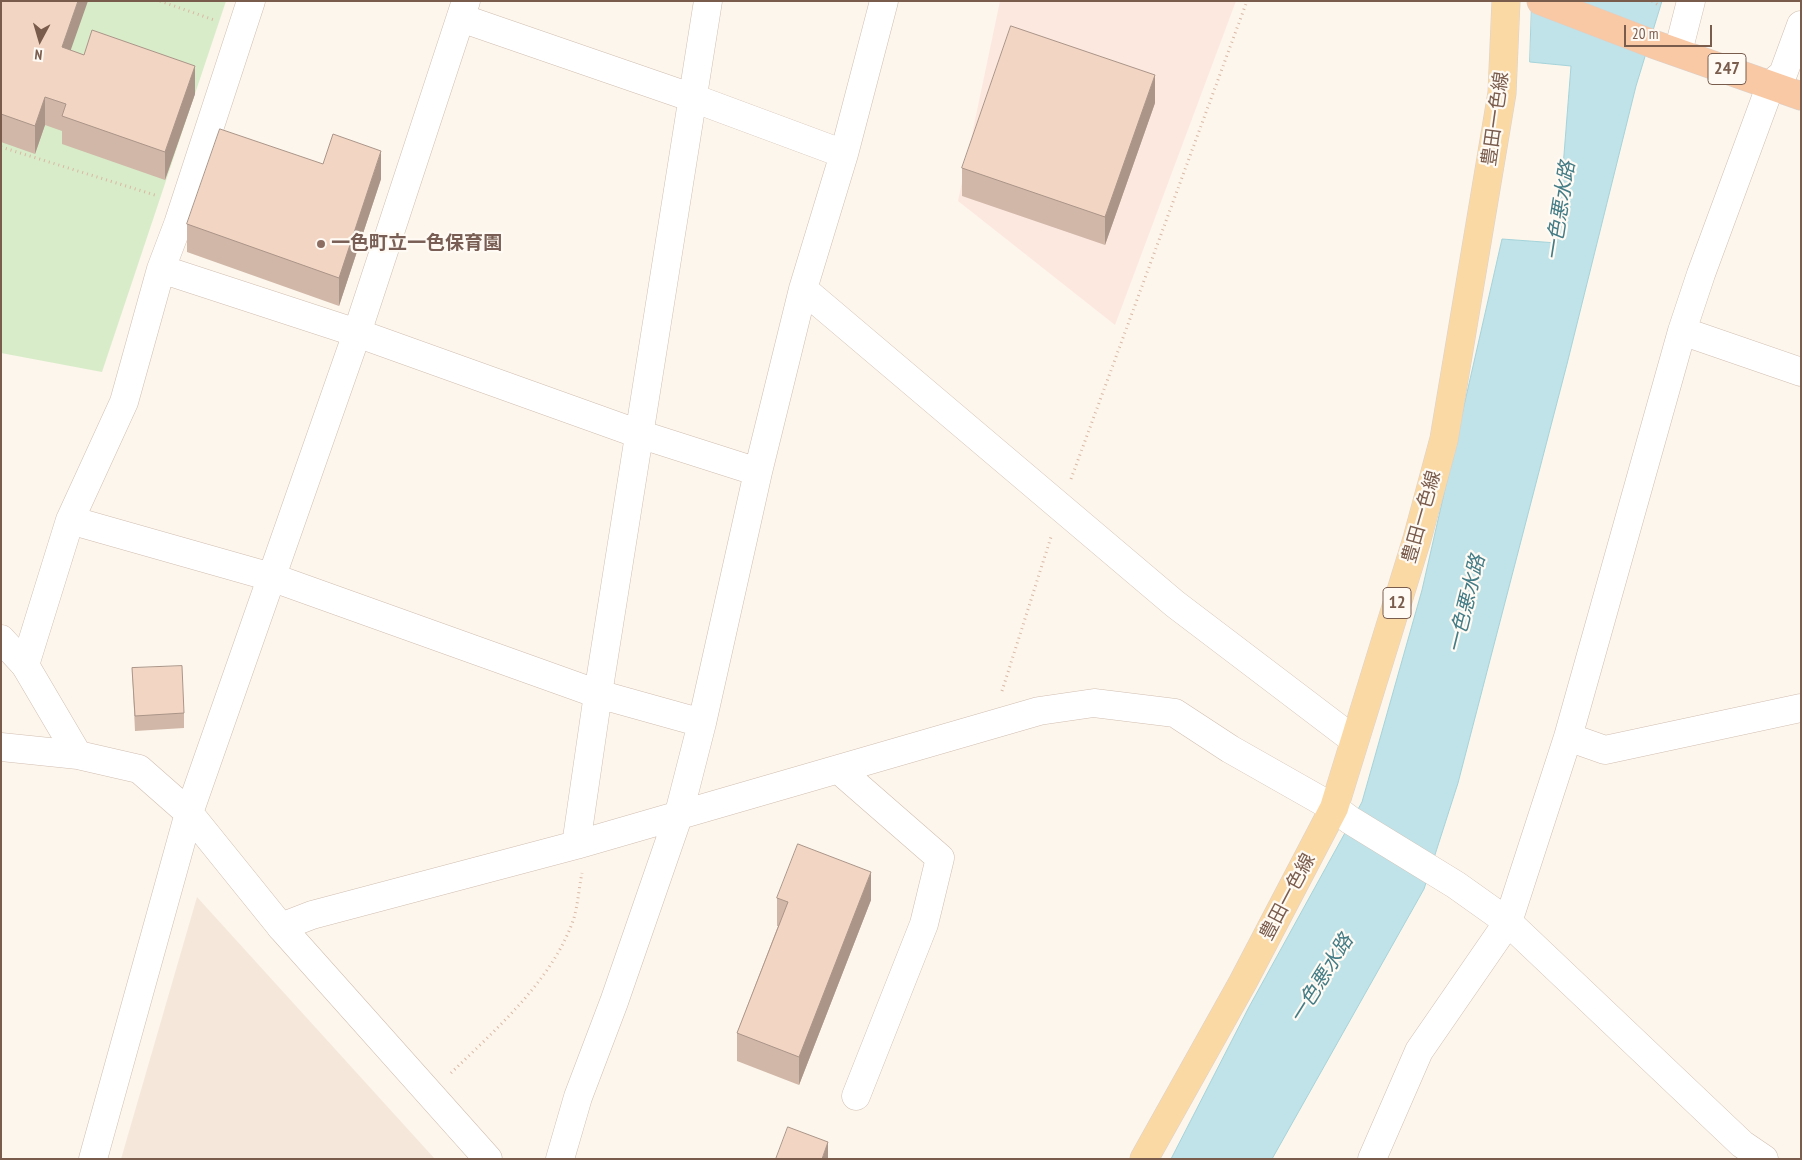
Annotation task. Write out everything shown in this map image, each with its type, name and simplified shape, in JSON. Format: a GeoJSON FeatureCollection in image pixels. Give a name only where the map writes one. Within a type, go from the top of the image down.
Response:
{"type":"FeatureCollection","features":[{"type":"Feature","properties":{"kind":"highway","name":"247"},"geometry":{"type":"LineString","coordinates":[[1541,1],[1665,48],[1801,96]]}},
{"type":"Feature","properties":{"kind":"main road","name":"豊田一色線"},"geometry":{"type":"LineString","coordinates":[[1144,1159],[1243,982],[1342,814],[1354,740],[1416,539],[1444,439],[1502,93],[1506,1]]}},
{"type":"Feature","properties":{"kind":"street"},"geometry":{"type":"LineString","coordinates":[[26,666],[70,520],[124,402],[161,269],[178,224],[250,1]]}},
{"type":"Feature","properties":{"kind":"street"},"geometry":{"type":"LineString","coordinates":[[576,845],[638,434],[708,1]]}},
{"type":"Feature","properties":{"kind":"street"},"geometry":{"type":"LineString","coordinates":[[560,1159],[578,1097],[614,1002],[678,816],[702,723],[758,472],[803,289],[844,154],[884,1]]}},
{"type":"Feature","properties":{"kind":"street"},"geometry":{"type":"LineString","coordinates":[[1665,48],[1691,1]]}},
{"type":"Feature","properties":{"kind":"street"},"geometry":{"type":"LineString","coordinates":[[93,1159],[189,813],[356,333],[463,6],[693,98],[844,154]]}},
{"type":"Feature","properties":{"kind":"street"},"geometry":{"type":"LineString","coordinates":[[1372,1159],[1419,1052],[1508,922],[1568,737],[1682,331],[1771,84],[1783,74],[1801,25]]}},
{"type":"Feature","properties":{"kind":"street"},"geometry":{"type":"LineString","coordinates":[[161,269],[356,333],[638,434],[758,472]]}},
{"type":"Feature","properties":{"kind":"street"},"geometry":{"type":"LineString","coordinates":[[803,289],[1175,604],[1354,740]]}},
{"type":"Feature","properties":{"kind":"street"},"geometry":{"type":"LineString","coordinates":[[1682,331],[1801,372]]}},
{"type":"Feature","properties":{"kind":"street"},"geometry":{"type":"LineString","coordinates":[[70,520],[271,577],[598,694],[702,723]]}},
{"type":"Feature","properties":{"kind":"street"},"geometry":{"type":"LineString","coordinates":[[1,640],[26,666],[78,755]]}},
{"type":"Feature","properties":{"kind":"street"},"geometry":{"type":"LineString","coordinates":[[281,928],[312,915],[576,845],[1039,712],[1094,703],[1175,712],[1230,749],[1342,814],[1456,885],[1508,922],[1742,1144],[1764,1159]]}},
{"type":"Feature","properties":{"kind":"street"},"geometry":{"type":"LineString","coordinates":[[1568,737],[1605,750],[1801,708]]}},
{"type":"Feature","properties":{"kind":"street"},"geometry":{"type":"LineString","coordinates":[[1,747],[78,755],[139,769],[189,813],[281,928],[488,1159]]}},
{"type":"Feature","properties":{"kind":"street"},"geometry":{"type":"LineString","coordinates":[[838,769],[940,858],[924,924],[856,1096]]}},
{"type":"Feature","properties":{"kind":"path"},"geometry":{"type":"LineString","coordinates":[[160,1],[215,20]]}},
{"type":"Feature","properties":{"kind":"path"},"geometry":{"type":"LineString","coordinates":[[991,725],[1060,507],[1247,1]]}},
{"type":"Feature","properties":{"kind":"path"},"geometry":{"type":"LineString","coordinates":[[1,147],[160,197]]}},
{"type":"Feature","properties":{"kind":"path"},"geometry":{"type":"LineString","coordinates":[[447,1077],[508,1017],[554,962],[574,918],[582,872]]}},
{"type":"Feature","properties":{"kind":"shaded area"},"geometry":{"type":"Polygon","coordinates":[[[1000,1],[1236,1],[1115,325],[958,201],[1000,1]]]}},
{"type":"Feature","properties":{"kind":"shaded area"},"geometry":{"type":"Polygon","coordinates":[[[197,897],[435,1159],[121,1159],[197,897]]]}},
{"type":"Feature","properties":{"kind":"green space"},"geometry":{"type":"Polygon","coordinates":[[[1,1],[226,1],[102,372],[1,353],[1,1]]]}},
{"type":"Feature","properties":{"kind":"water","name":"一色悪水路"},"geometry":{"type":"Polygon","coordinates":[[[1532,1],[1662,1],[1636,86],[1567,364],[1458,783],[1424,889],[1272,1159],[1171,1159],[1249,1007],[1362,802],[1422,590],[1502,239],[1557,243],[1571,66],[1530,62],[1532,1]]]}},
{"type":"Feature","properties":{"kind":"building"},"geometry":{"type":"Polygon","coordinates":[[[1,1],[78,1],[62,47],[84,55],[92,30],[195,66],[165,152],[62,116],[66,104],[45,97],[35,126],[1,114],[1,1]]]}},
{"type":"Feature","properties":{"kind":"building"},"geometry":{"type":"Polygon","coordinates":[[[1011,26],[1155,75],[1105,217],[962,168],[1011,26]]]}},
{"type":"Feature","properties":{"kind":"building"},"geometry":{"type":"Polygon","coordinates":[[[220,129],[323,164],[333,134],[381,151],[339,278],[187,224],[220,129]]]}},
{"type":"Feature","properties":{"kind":"building"},"geometry":{"type":"Polygon","coordinates":[[[182,666],[184,713],[135,716],[132,668],[182,666]]]}},
{"type":"Feature","properties":{"kind":"building"},"geometry":{"type":"Polygon","coordinates":[[[798,844],[871,872],[799,1057],[737,1033],[788,902],[777,898],[798,844]]]}},
{"type":"Feature","properties":{"kind":"building"},"geometry":{"type":"Polygon","coordinates":[[[788,1127],[828,1142],[822,1159],[776,1159],[788,1127]]]}},
{"type":"Feature","properties":{"kind":"place","name":"一色町立一色保育園"},"geometry":{"type":"Point","coordinates":[321,244]}}]}
